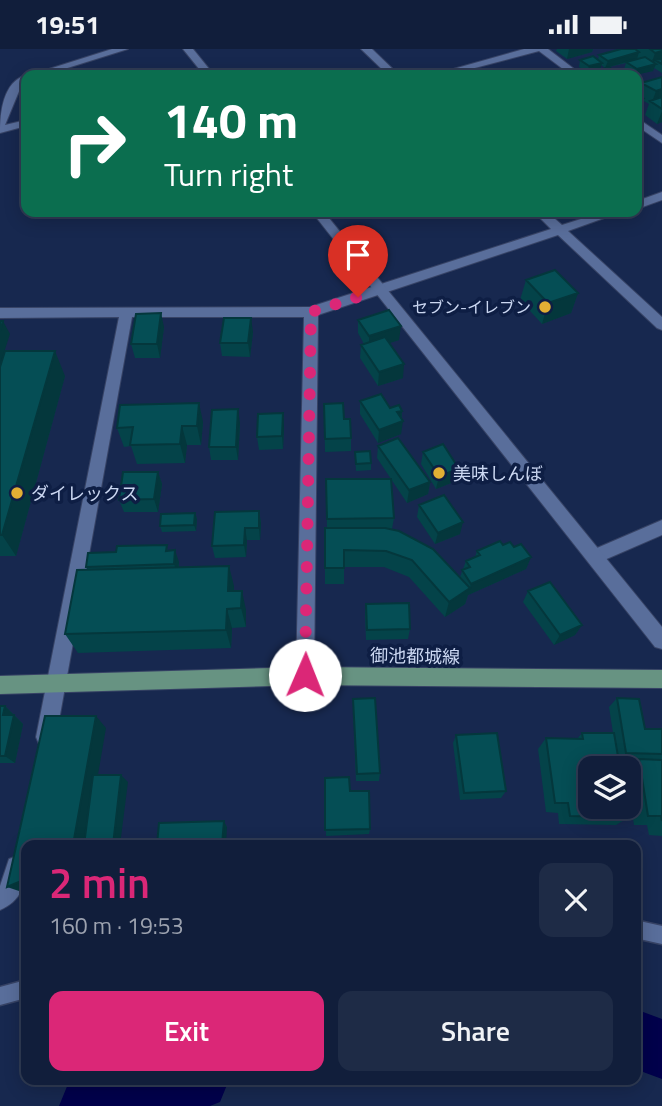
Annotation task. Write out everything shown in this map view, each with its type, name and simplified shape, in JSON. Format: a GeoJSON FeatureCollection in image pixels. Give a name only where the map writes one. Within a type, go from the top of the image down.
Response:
{"type":"FeatureCollection","features":[{"type":"Feature","properties":{"kind":"main road","name":"御池都城線"},"geometry":{"type":"LineString","coordinates":[[0,685],[305,675],[662,679]]}},
{"type":"Feature","properties":{"kind":"street"},"geometry":{"type":"LineString","coordinates":[[52,70],[123,49]]}},
{"type":"Feature","properties":{"kind":"street"},"geometry":{"type":"LineString","coordinates":[[188,49],[205,70]]}},
{"type":"Feature","properties":{"kind":"street"},"geometry":{"type":"LineString","coordinates":[[366,49],[389,70]]}},
{"type":"Feature","properties":{"kind":"street"},"geometry":{"type":"LineString","coordinates":[[456,70],[536,49]]}},
{"type":"Feature","properties":{"kind":"street"},"geometry":{"type":"LineString","coordinates":[[542,49],[570,70]]}},
{"type":"Feature","properties":{"kind":"street"},"geometry":{"type":"LineString","coordinates":[[0,124],[21,80]]}},
{"type":"Feature","properties":{"kind":"street"},"geometry":{"type":"LineString","coordinates":[[0,130],[21,124]]}},
{"type":"Feature","properties":{"kind":"street"},"geometry":{"type":"LineString","coordinates":[[642,125],[662,140]]}},
{"type":"Feature","properties":{"kind":"street"},"geometry":{"type":"LineString","coordinates":[[642,203],[662,197]]}},
{"type":"Feature","properties":{"kind":"street"},"geometry":{"type":"LineString","coordinates":[[322,217],[662,641]]}},
{"type":"Feature","properties":{"kind":"street"},"geometry":{"type":"LineString","coordinates":[[545,217],[662,325]]}},
{"type":"Feature","properties":{"kind":"street"},"geometry":{"type":"LineString","coordinates":[[0,313],[311,312],[599,217]]}},
{"type":"Feature","properties":{"kind":"street"},"geometry":{"type":"LineString","coordinates":[[305,675],[311,312]]}},
{"type":"Feature","properties":{"kind":"street"},"geometry":{"type":"LineString","coordinates":[[40,761],[58,683],[125,314]]}},
{"type":"Feature","properties":{"kind":"street"},"geometry":{"type":"LineString","coordinates":[[596,556],[662,527]]}},
{"type":"Feature","properties":{"kind":"street"},"geometry":{"type":"LineString","coordinates":[[0,899],[11,891],[20,852]]}},
{"type":"Feature","properties":{"kind":"lane"},"geometry":{"type":"LineString","coordinates":[[641,930],[662,935]]}},
{"type":"Feature","properties":{"kind":"lane"},"geometry":{"type":"LineString","coordinates":[[0,996],[21,990]]}},
{"type":"Feature","properties":{"kind":"building"},"geometry":{"type":"Polygon","coordinates":[[[621,49],[635,49],[639,52],[608,61],[599,55],[621,49]]]}},
{"type":"Feature","properties":{"kind":"building"},"geometry":{"type":"Polygon","coordinates":[[[650,49],[662,49],[662,51],[655,53],[650,49]]]}},
{"type":"Feature","properties":{"kind":"building"},"geometry":{"type":"Polygon","coordinates":[[[593,56],[602,63],[589,66],[580,60],[593,56]]]}},
{"type":"Feature","properties":{"kind":"building"},"geometry":{"type":"Polygon","coordinates":[[[645,57],[656,64],[637,69],[626,62],[645,57]]]}},
{"type":"Feature","properties":{"kind":"building"},"geometry":{"type":"Polygon","coordinates":[[[662,77],[662,89],[656,91],[642,83],[662,77]]]}},
{"type":"Feature","properties":{"kind":"building"},"geometry":{"type":"Polygon","coordinates":[[[662,97],[662,109],[650,101],[662,97]]]}},
{"type":"Feature","properties":{"kind":"building"},"geometry":{"type":"Polygon","coordinates":[[[555,270],[578,293],[548,303],[526,280],[555,270]]]}},
{"type":"Feature","properties":{"kind":"building"},"geometry":{"type":"Polygon","coordinates":[[[389,310],[401,326],[369,336],[358,320],[389,310]]]}},
{"type":"Feature","properties":{"kind":"building"},"geometry":{"type":"Polygon","coordinates":[[[161,313],[157,344],[131,344],[136,314],[161,313]]]}},
{"type":"Feature","properties":{"kind":"building"},"geometry":{"type":"Polygon","coordinates":[[[224,318],[251,318],[248,343],[220,343],[224,318]]]}},
{"type":"Feature","properties":{"kind":"building"},"geometry":{"type":"Polygon","coordinates":[[[385,337],[404,364],[379,372],[361,345],[385,337]]]}},
{"type":"Feature","properties":{"kind":"building"},"geometry":{"type":"Polygon","coordinates":[[[5,351],[55,351],[0,535],[0,367],[5,351]]]}},
{"type":"Feature","properties":{"kind":"building"},"geometry":{"type":"Polygon","coordinates":[[[381,394],[390,408],[399,405],[402,411],[397,412],[403,421],[379,430],[360,401],[381,394]]]}},
{"type":"Feature","properties":{"kind":"building"},"geometry":{"type":"Polygon","coordinates":[[[199,403],[197,426],[182,426],[180,444],[130,445],[133,427],[117,428],[120,405],[199,403]]]}},
{"type":"Feature","properties":{"kind":"building"},"geometry":{"type":"Polygon","coordinates":[[[343,403],[344,419],[350,419],[351,438],[325,439],[324,404],[343,403]]]}},
{"type":"Feature","properties":{"kind":"building"},"geometry":{"type":"Polygon","coordinates":[[[238,409],[236,447],[209,447],[212,410],[238,409]]]}},
{"type":"Feature","properties":{"kind":"building"},"geometry":{"type":"Polygon","coordinates":[[[283,413],[282,436],[257,437],[258,414],[283,413]]]}},
{"type":"Feature","properties":{"kind":"building"},"geometry":{"type":"Polygon","coordinates":[[[398,438],[430,482],[409,490],[378,446],[398,438]]]}},
{"type":"Feature","properties":{"kind":"building"},"geometry":{"type":"Polygon","coordinates":[[[443,444],[459,469],[439,476],[423,452],[443,444]]]}},
{"type":"Feature","properties":{"kind":"building"},"geometry":{"type":"Polygon","coordinates":[[[370,451],[371,463],[356,464],[355,452],[370,451]]]}},
{"type":"Feature","properties":{"kind":"building"},"geometry":{"type":"Polygon","coordinates":[[[123,472],[158,472],[154,499],[119,500],[123,472]]]}},
{"type":"Feature","properties":{"kind":"building"},"geometry":{"type":"Polygon","coordinates":[[[326,479],[391,479],[394,518],[327,519],[326,479]]]}},
{"type":"Feature","properties":{"kind":"building"},"geometry":{"type":"Polygon","coordinates":[[[444,495],[463,522],[438,533],[419,505],[444,495]]]}},
{"type":"Feature","properties":{"kind":"building"},"geometry":{"type":"Polygon","coordinates":[[[259,511],[259,528],[245,528],[244,545],[212,546],[215,512],[259,511]]]}},
{"type":"Feature","properties":{"kind":"building"},"geometry":{"type":"Polygon","coordinates":[[[195,513],[194,525],[160,526],[161,514],[195,513]]]}},
{"type":"Feature","properties":{"kind":"building"},"geometry":{"type":"Polygon","coordinates":[[[325,528],[385,528],[399,531],[433,549],[470,588],[449,602],[412,560],[386,551],[344,550],[344,568],[325,568],[325,528]]]}},
{"type":"Feature","properties":{"kind":"building"},"geometry":{"type":"Polygon","coordinates":[[[500,541],[503,545],[510,542],[514,547],[521,544],[531,557],[471,584],[462,570],[470,567],[466,561],[480,555],[477,551],[500,541]]]}},
{"type":"Feature","properties":{"kind":"building"},"geometry":{"type":"Polygon","coordinates":[[[167,545],[166,551],[175,550],[174,564],[86,567],[88,553],[116,552],[117,546],[167,545]]]}},
{"type":"Feature","properties":{"kind":"building"},"geometry":{"type":"Polygon","coordinates":[[[229,566],[228,591],[242,591],[241,608],[227,609],[226,630],[65,634],[77,570],[229,566]]]}},
{"type":"Feature","properties":{"kind":"building"},"geometry":{"type":"Polygon","coordinates":[[[550,582],[582,625],[560,635],[528,591],[550,582]]]}},
{"type":"Feature","properties":{"kind":"building"},"geometry":{"type":"Polygon","coordinates":[[[409,603],[410,629],[367,630],[366,604],[409,603]]]}},
{"type":"Feature","properties":{"kind":"building"},"geometry":{"type":"Polygon","coordinates":[[[375,698],[380,773],[357,774],[353,699],[375,698]]]}},
{"type":"Feature","properties":{"kind":"building"},"geometry":{"type":"Polygon","coordinates":[[[617,698],[639,699],[645,729],[662,729],[662,754],[626,753],[617,698]]]}},
{"type":"Feature","properties":{"kind":"building"},"geometry":{"type":"Polygon","coordinates":[[[0,706],[5,706],[3,715],[14,715],[5,756],[0,756],[0,706]]]}},
{"type":"Feature","properties":{"kind":"building"},"geometry":{"type":"Polygon","coordinates":[[[45,716],[96,716],[74,840],[21,840],[21,881],[7,887],[45,716]]]}},
{"type":"Feature","properties":{"kind":"building"},"geometry":{"type":"Polygon","coordinates":[[[497,733],[506,791],[464,793],[456,735],[497,733]]]}},
{"type":"Feature","properties":{"kind":"building"},"geometry":{"type":"Polygon","coordinates":[[[582,733],[614,733],[618,756],[578,756],[578,816],[570,816],[568,803],[555,803],[546,738],[583,739],[582,733]]]}},
{"type":"Feature","properties":{"kind":"building"},"geometry":{"type":"Polygon","coordinates":[[[641,759],[662,760],[662,821],[661,816],[648,816],[641,759]]]}},
{"type":"Feature","properties":{"kind":"building"},"geometry":{"type":"Polygon","coordinates":[[[93,775],[121,775],[114,840],[85,840],[93,775]]]}},
{"type":"Feature","properties":{"kind":"building"},"geometry":{"type":"Polygon","coordinates":[[[349,777],[350,791],[369,791],[370,829],[325,830],[325,778],[349,777]]]}},
{"type":"Feature","properties":{"kind":"building"},"geometry":{"type":"Polygon","coordinates":[[[224,821],[222,840],[157,840],[159,823],[224,821]]]}},
{"type":"Feature","properties":{"kind":"waterway"},"geometry":{"type":"LineString","coordinates":[[641,1041],[662,1049]]}},
{"type":"Feature","properties":{"kind":"waterway"},"geometry":{"type":"LineString","coordinates":[[90,1106],[177,1085]]}},
{"type":"Feature","properties":{"kind":"place","name":"セブン-イレブン"},"geometry":{"type":"Point","coordinates":[545,307]}},
{"type":"Feature","properties":{"kind":"place","name":"美味しんぼ"},"geometry":{"type":"Point","coordinates":[439,473]}},
{"type":"Feature","properties":{"kind":"place","name":"ダイレックス"},"geometry":{"type":"Point","coordinates":[17,493]}},
{"type":"Feature","properties":{"kind":"route"},"geometry":{"type":"LineString","coordinates":[[305,675],[311,312],[358,297]]}}]}
